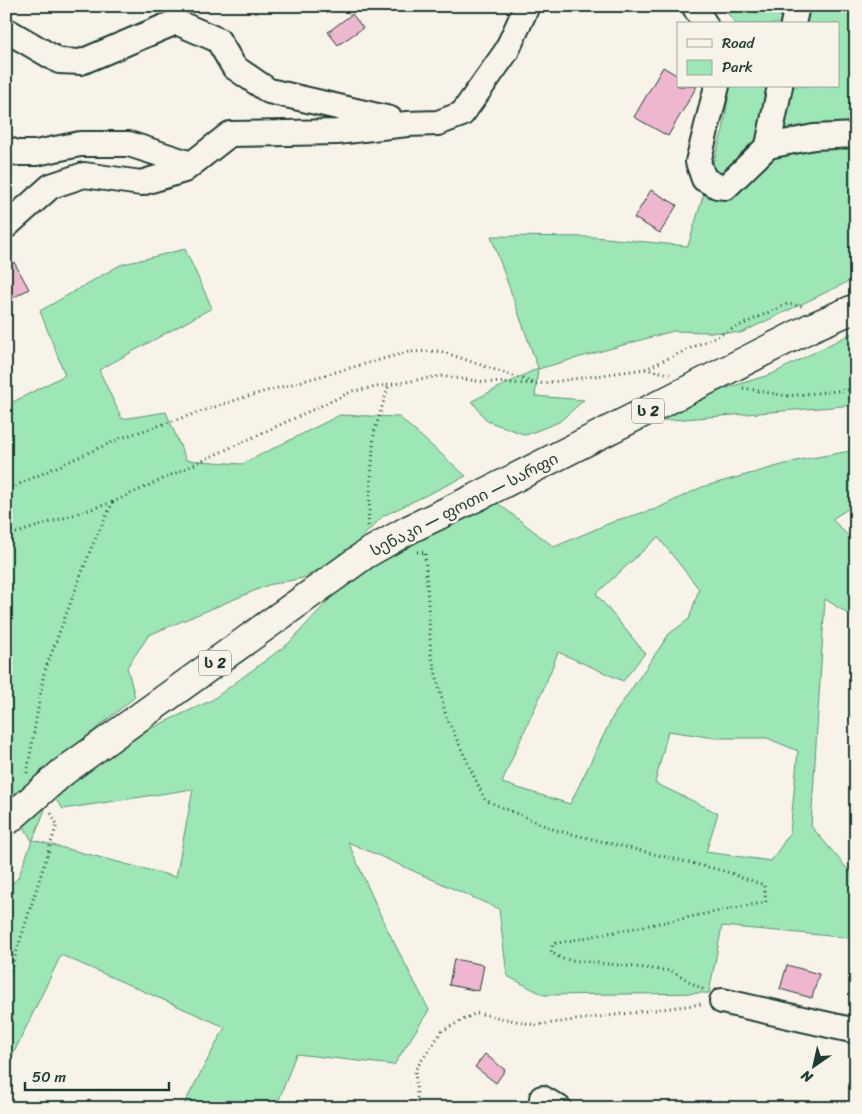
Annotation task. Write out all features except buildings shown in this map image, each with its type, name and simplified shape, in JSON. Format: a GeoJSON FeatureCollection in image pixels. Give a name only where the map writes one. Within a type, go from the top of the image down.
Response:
{"type":"FeatureCollection","features":[{"type":"Feature","properties":{"kind":"highway","name":"სენაკი — ფოთი — სარფი"},"geometry":{"type":"LineString","coordinates":[[6,822],[63,772],[366,554],[410,529],[485,493],[808,317],[856,308]]}},
{"type":"Feature","properties":{"kind":"street"},"geometry":{"type":"LineString","coordinates":[[6,226],[51,186],[84,175],[141,183],[184,170],[230,134],[336,132],[408,124],[438,124],[462,114],[506,52],[527,6]]}},
{"type":"Feature","properties":{"kind":"street"},"geometry":{"type":"LineString","coordinates":[[694,6],[704,22]]}},
{"type":"Feature","properties":{"kind":"street"},"geometry":{"type":"LineString","coordinates":[[793,22],[797,6]]}},
{"type":"Feature","properties":{"kind":"street"},"geometry":{"type":"LineString","coordinates":[[6,30],[59,62],[81,62],[176,22],[218,40],[234,67],[269,91],[408,124]]}},
{"type":"Feature","properties":{"kind":"street"},"geometry":{"type":"LineString","coordinates":[[716,88],[698,162],[704,179],[726,187],[768,146],[814,137],[856,135]]}},
{"type":"Feature","properties":{"kind":"street"},"geometry":{"type":"LineString","coordinates":[[768,146],[780,88]]}},
{"type":"Feature","properties":{"kind":"street"},"geometry":{"type":"LineString","coordinates":[[6,149],[17,153],[36,153],[80,144],[129,144],[191,164]]}},
{"type":"Feature","properties":{"kind":"street"},"geometry":{"type":"LineString","coordinates":[[722,1001],[856,1031]]}},
{"type":"Feature","properties":{"kind":"path"},"geometry":{"type":"LineString","coordinates":[[6,532],[17,534],[113,502],[353,390],[440,376],[485,382],[537,384],[645,369],[787,304],[808,317]]}},
{"type":"Feature","properties":{"kind":"path"},"geometry":{"type":"LineString","coordinates":[[6,490],[121,438],[245,397],[408,352],[440,351],[537,384]]}},
{"type":"Feature","properties":{"kind":"path"},"geometry":{"type":"LineString","coordinates":[[366,554],[374,433],[389,384]]}},
{"type":"Feature","properties":{"kind":"path"},"geometry":{"type":"LineString","coordinates":[[32,781],[27,773],[44,673],[92,546],[113,502]]}},
{"type":"Feature","properties":{"kind":"path"},"geometry":{"type":"LineString","coordinates":[[415,552],[425,552],[431,654],[446,716],[485,800],[555,830],[724,871],[764,885],[766,902],[553,944],[551,952],[562,959],[672,971],[722,1001]]}},
{"type":"Feature","properties":{"kind":"path"},"geometry":{"type":"LineString","coordinates":[[6,985],[57,824],[47,807]]}},
{"type":"Feature","properties":{"kind":"path"},"geometry":{"type":"LineString","coordinates":[[418,1108],[414,1070],[442,1031],[476,1013],[536,1025],[722,1001]]}},
{"type":"Feature","properties":{"kind":"green space"},"geometry":{"type":"Polygon","coordinates":[[[722,6],[856,6],[856,278],[741,333],[673,331],[538,369],[535,396],[584,400],[559,422],[526,435],[487,421],[472,401],[538,368],[491,236],[595,237],[688,246],[723,130],[730,88],[840,88],[840,22],[734,22],[722,6]]]}},
{"type":"Feature","properties":{"kind":"green space"},"geometry":{"type":"Polygon","coordinates":[[[185,249],[212,308],[99,370],[122,419],[166,412],[186,460],[242,464],[340,415],[399,417],[466,476],[383,516],[343,557],[303,578],[268,585],[149,635],[127,667],[135,697],[38,776],[126,740],[212,700],[289,643],[354,573],[490,497],[554,547],[617,520],[656,509],[702,487],[800,460],[856,450],[856,504],[832,519],[856,544],[856,619],[825,599],[811,826],[856,879],[856,932],[853,938],[722,926],[709,993],[544,995],[507,976],[499,909],[348,842],[385,925],[429,1010],[394,1065],[296,1054],[276,1108],[182,1108],[225,1027],[61,955],[6,1069],[6,889],[18,878],[32,841],[6,795],[6,399],[9,404],[65,375],[40,311],[120,265],[185,249]],[[658,537],[596,594],[645,653],[623,681],[558,652],[502,783],[570,804],[613,716],[669,634],[689,619],[699,589],[658,537]],[[668,731],[655,783],[718,813],[706,852],[771,861],[790,833],[798,751],[767,738],[715,738],[668,731]],[[193,789],[63,809],[51,794],[33,840],[176,877],[193,789]]]}},
{"type":"Feature","properties":{"kind":"green space"},"geometry":{"type":"Polygon","coordinates":[[[856,331],[856,405],[648,422],[662,408],[772,374],[856,331]]]}}]}
